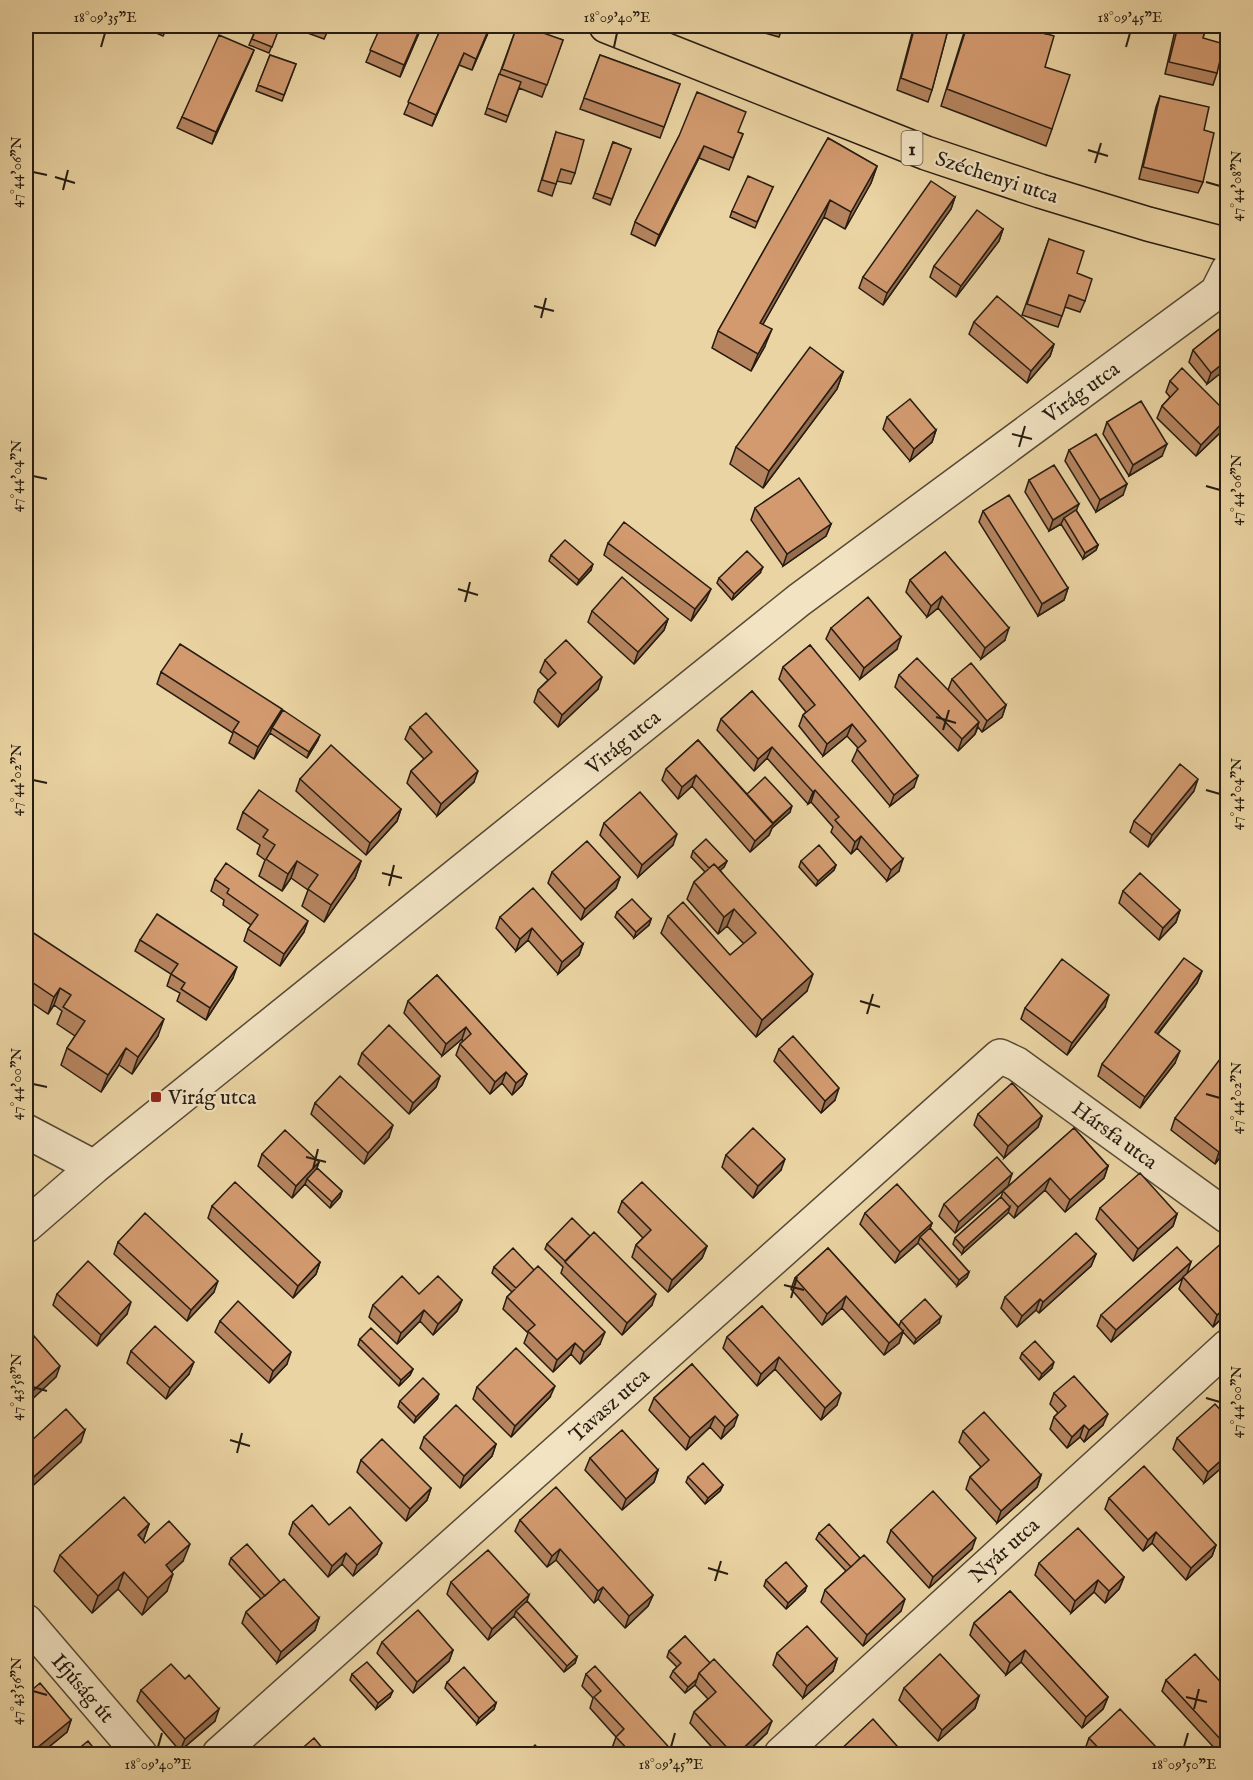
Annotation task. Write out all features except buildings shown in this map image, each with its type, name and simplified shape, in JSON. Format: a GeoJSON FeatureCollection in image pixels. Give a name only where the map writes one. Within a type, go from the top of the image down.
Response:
{"type":"FeatureCollection","features":[{"type":"Feature","properties":{"kind":"main road","name":"Széchenyi utca"},"geometry":{"type":"LineString","coordinates":[[606,26],[926,153],[1051,195],[1227,245]]}},
{"type":"Feature","properties":{"kind":"street","name":"Virág utca"},"geometry":{"type":"LineString","coordinates":[[26,1226],[93,1167],[799,600],[1217,292],[1227,270]]}},
{"type":"Feature","properties":{"kind":"street","name":"Hársfa utca"},"geometry":{"type":"LineString","coordinates":[[1000,1056],[1017,1064],[1227,1217]]}},
{"type":"Feature","properties":{"kind":"street","name":"Tavasz utca"},"geometry":{"type":"LineString","coordinates":[[219,1755],[1000,1056]]}},
{"type":"Feature","properties":{"kind":"street"},"geometry":{"type":"LineString","coordinates":[[26,1131],[93,1167]]}},
{"type":"Feature","properties":{"kind":"street","name":"Nyár utca"},"geometry":{"type":"LineString","coordinates":[[781,1755],[1227,1346]]}},
{"type":"Feature","properties":{"kind":"street","name":"Ifjúság út"},"geometry":{"type":"LineString","coordinates":[[26,1621],[140,1755]]}},
{"type":"Feature","properties":{"kind":"place","name":"Virág utca"},"geometry":{"type":"Point","coordinates":[156,1097]}}]}
